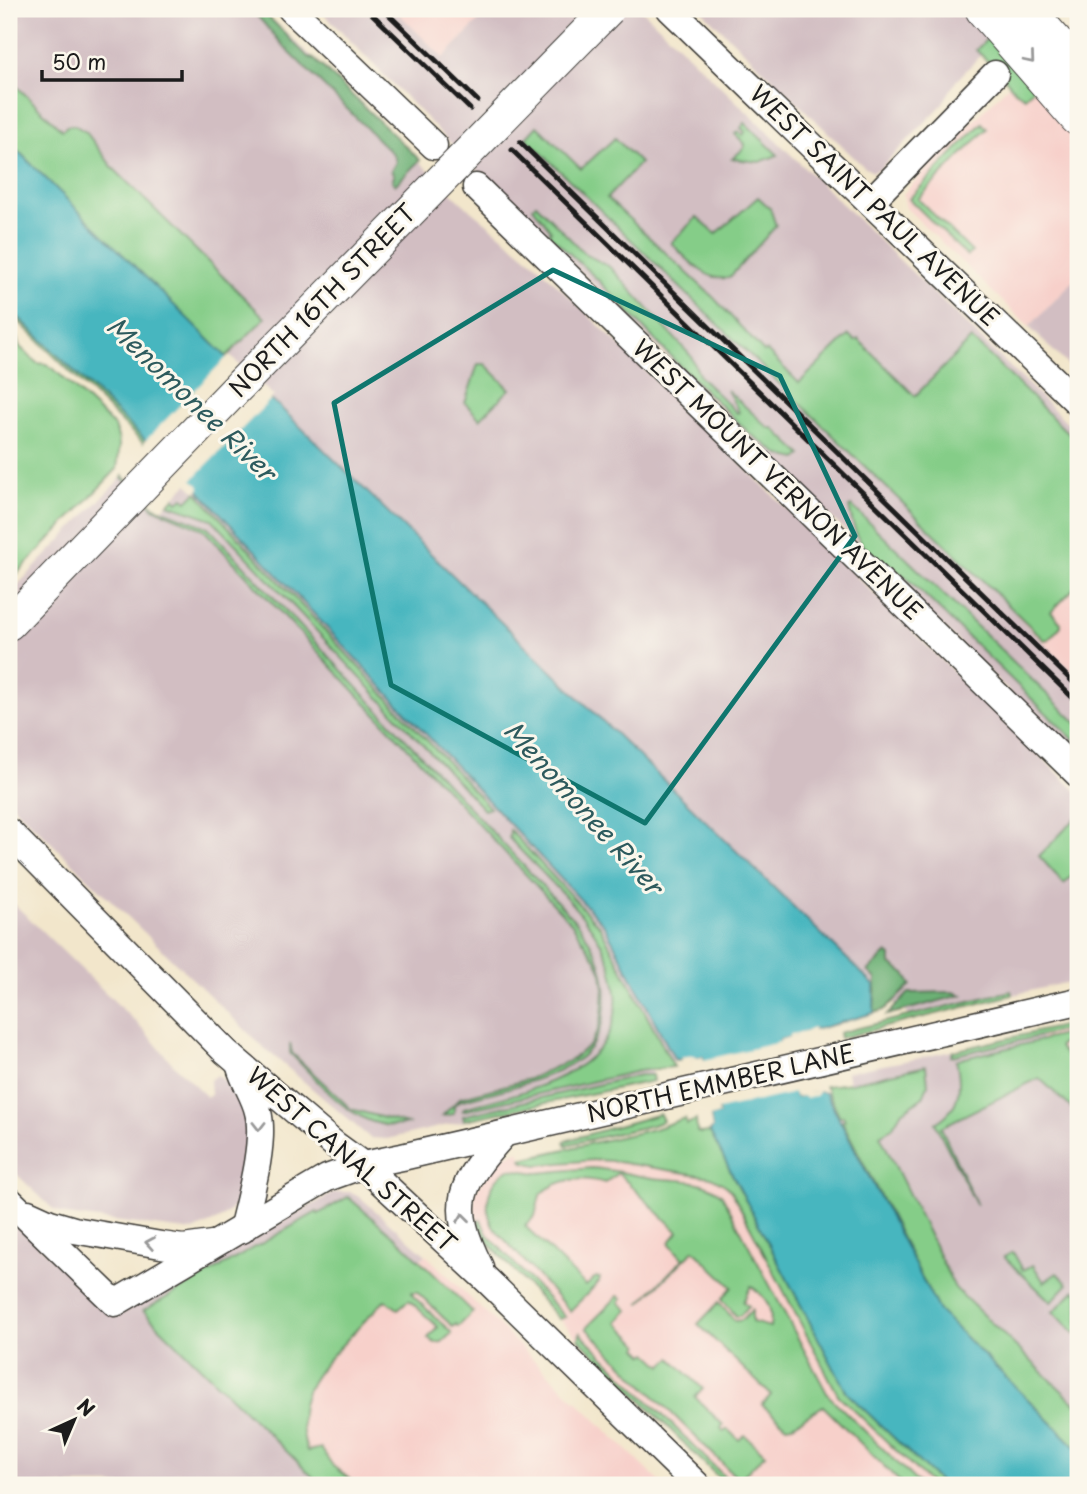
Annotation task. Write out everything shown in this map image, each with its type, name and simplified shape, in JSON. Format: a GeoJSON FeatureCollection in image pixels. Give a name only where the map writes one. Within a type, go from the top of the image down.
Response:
{"type":"FeatureCollection","features":[{"type":"Feature","properties":{"kind":"highway"},"geometry":{"type":"LineString","coordinates":[[984,9],[1078,117]]}},
{"type":"Feature","properties":{"kind":"highway"},"geometry":{"type":"LineString","coordinates":[[1025,9],[1078,69]]}},
{"type":"Feature","properties":{"kind":"highway"},"geometry":{"type":"LineString","coordinates":[[1049,9],[1078,37]]}},
{"type":"Feature","properties":{"kind":"main road","name":"NORTH 16TH STREET"},"geometry":{"type":"LineString","coordinates":[[9,624],[609,9]]}},
{"type":"Feature","properties":{"kind":"street"},"geometry":{"type":"LineString","coordinates":[[291,9],[434,146]]}},
{"type":"Feature","properties":{"kind":"street","name":"WEST SAINT PAUL AVENUE"},"geometry":{"type":"LineString","coordinates":[[670,9],[1078,403]]}},
{"type":"Feature","properties":{"kind":"street"},"geometry":{"type":"LineString","coordinates":[[870,202],[995,74]]}},
{"type":"Feature","properties":{"kind":"street","name":"WEST MOUNT VERNON AVENUE"},"geometry":{"type":"LineString","coordinates":[[476,187],[1078,774]]}},
{"type":"Feature","properties":{"kind":"street","name":"WEST CANAL STREET"},"geometry":{"type":"LineString","coordinates":[[9,832],[238,1062],[334,1144],[363,1164],[488,1281],[697,1485]]}},
{"type":"Feature","properties":{"kind":"street","name":"NORTH EMMBER LANE"},"geometry":{"type":"LineString","coordinates":[[65,1238],[115,1303],[327,1178],[363,1164],[1078,1001]]}},
{"type":"Feature","properties":{"kind":"street"},"geometry":{"type":"LineString","coordinates":[[238,1062],[259,1112],[259,1141],[242,1230]]}},
{"type":"Feature","properties":{"kind":"street"},"geometry":{"type":"LineString","coordinates":[[488,1281],[466,1236],[461,1206],[464,1187],[471,1174],[504,1134]]}},
{"type":"Feature","properties":{"kind":"street"},"geometry":{"type":"LineString","coordinates":[[14,1205],[65,1238],[183,1248],[217,1244]]}},
{"type":"Feature","properties":{"kind":"highlighted area"},"geometry":{"type":"Polygon","coordinates":[[[553,270],[780,376],[855,536],[645,823],[391,685],[334,403],[553,270]]]}},
{"type":"Feature","properties":{"kind":"shaded area"},"geometry":{"type":"Polygon","coordinates":[[[9,9],[262,9],[461,202],[535,263],[1078,793],[1078,980],[912,1018],[874,985],[269,399],[9,142],[9,9]]]}},
{"type":"Feature","properties":{"kind":"shaded area"},"geometry":{"type":"Polygon","coordinates":[[[319,9],[394,9],[443,58],[490,9],[641,9],[1078,433],[1078,551],[1015,614],[1078,677],[1078,759],[485,178],[319,9]]]}},
{"type":"Feature","properties":{"kind":"shaded area"},"geometry":{"type":"Polygon","coordinates":[[[394,9],[490,9],[443,58],[394,9]]]}},
{"type":"Feature","properties":{"kind":"shaded area"},"geometry":{"type":"Polygon","coordinates":[[[700,9],[963,9],[987,31],[1010,84],[981,55],[956,81],[941,106],[880,169],[873,172],[865,168],[700,9]]]}},
{"type":"Feature","properties":{"kind":"shaded area"},"geometry":{"type":"Polygon","coordinates":[[[1021,72],[1078,141],[1078,276],[1029,327],[906,208],[903,194],[1021,72]]]}},
{"type":"Feature","properties":{"kind":"shaded area"},"geometry":{"type":"Polygon","coordinates":[[[1078,276],[1078,375],[1029,327],[1078,276]]]}},
{"type":"Feature","properties":{"kind":"shaded area"},"geometry":{"type":"Polygon","coordinates":[[[123,476],[155,507],[162,509],[190,481],[604,925],[675,1060],[672,1061],[674,1067],[651,1070],[653,1081],[596,1091],[387,1139],[370,1138],[262,1046],[9,802],[9,594],[123,476]]]}},
{"type":"Feature","properties":{"kind":"shaded area"},"geometry":{"type":"Polygon","coordinates":[[[1078,551],[1078,677],[1014,614],[1078,551]]]}},
{"type":"Feature","properties":{"kind":"shaded area"},"geometry":{"type":"Polygon","coordinates":[[[9,899],[141,1027],[171,1062],[207,1097],[211,1095],[210,1080],[217,1075],[230,1085],[238,1096],[246,1112],[249,1137],[238,1203],[220,1219],[193,1231],[67,1215],[54,1210],[9,1167],[9,899]]]}},
{"type":"Feature","properties":{"kind":"shaded area"},"geometry":{"type":"Polygon","coordinates":[[[1078,1022],[1078,1074],[1035,1032],[1078,1022]]]}},
{"type":"Feature","properties":{"kind":"shaded area"},"geometry":{"type":"Polygon","coordinates":[[[1035,1032],[1078,1074],[1078,1449],[939,1311],[825,1092],[825,1086],[849,1083],[847,1072],[1035,1032]]]}},
{"type":"Feature","properties":{"kind":"shaded area"},"geometry":{"type":"Polygon","coordinates":[[[685,1118],[687,1124],[696,1120],[697,1132],[710,1132],[847,1393],[943,1485],[726,1485],[610,1373],[481,1234],[474,1209],[475,1192],[496,1161],[519,1151],[522,1159],[530,1158],[654,1129],[685,1118]]]}},
{"type":"Feature","properties":{"kind":"shaded area"},"geometry":{"type":"Polygon","coordinates":[[[335,1192],[350,1192],[361,1198],[426,1255],[319,1340],[242,1409],[321,1485],[9,1485],[9,1217],[115,1317],[335,1192]]]}},
{"type":"Feature","properties":{"kind":"shaded area"},"geometry":{"type":"Polygon","coordinates":[[[426,1255],[663,1485],[321,1485],[242,1409],[319,1340],[426,1255]]]}},
{"type":"Feature","properties":{"kind":"green space"},"geometry":{"type":"Polygon","coordinates":[[[251,9],[261,9],[308,57],[314,59],[420,160],[395,185],[391,171],[396,162],[394,155],[289,52],[251,9]]]}},
{"type":"Feature","properties":{"kind":"green space"},"geometry":{"type":"Polygon","coordinates":[[[990,36],[1034,88],[1025,97],[1015,91],[976,50],[990,36]]]}},
{"type":"Feature","properties":{"kind":"green space"},"geometry":{"type":"Polygon","coordinates":[[[9,79],[62,130],[74,125],[86,132],[113,168],[265,318],[226,357],[9,142],[9,79]]]}},
{"type":"Feature","properties":{"kind":"green space"},"geometry":{"type":"Polygon","coordinates":[[[745,123],[778,155],[760,162],[732,159],[744,148],[745,144],[735,134],[738,131],[743,135],[745,132],[741,128],[745,123]]]}},
{"type":"Feature","properties":{"kind":"green space"},"geometry":{"type":"Polygon","coordinates":[[[982,123],[987,129],[918,199],[972,252],[967,256],[909,199],[982,123]]]}},
{"type":"Feature","properties":{"kind":"green space"},"geometry":{"type":"Polygon","coordinates":[[[537,126],[581,169],[615,138],[640,163],[607,198],[714,298],[764,352],[767,351],[799,383],[849,335],[855,341],[858,339],[915,396],[971,339],[1078,443],[1078,584],[1051,612],[1061,626],[1049,639],[1044,640],[526,138],[537,126]]]}},
{"type":"Feature","properties":{"kind":"green space"},"geometry":{"type":"Polygon","coordinates":[[[758,197],[770,208],[776,226],[730,277],[714,277],[706,273],[671,243],[697,217],[716,234],[758,197]]]}},
{"type":"Feature","properties":{"kind":"green space"},"geometry":{"type":"Polygon","coordinates":[[[536,204],[584,253],[611,268],[691,356],[700,377],[737,413],[739,412],[727,390],[802,455],[797,459],[780,455],[749,433],[551,236],[551,231],[533,207],[536,204]]]}},
{"type":"Feature","properties":{"kind":"green space"},"geometry":{"type":"Polygon","coordinates":[[[9,308],[145,440],[143,443],[9,312],[9,308]]]}},
{"type":"Feature","properties":{"kind":"green space"},"geometry":{"type":"Polygon","coordinates":[[[9,326],[14,331],[20,347],[37,363],[54,369],[112,424],[119,445],[117,469],[9,582],[9,326]]]}},
{"type":"Feature","properties":{"kind":"green space"},"geometry":{"type":"Polygon","coordinates":[[[478,364],[485,364],[510,389],[480,419],[465,403],[478,364]]]}},
{"type":"Feature","properties":{"kind":"green space"},"geometry":{"type":"Polygon","coordinates":[[[123,476],[155,507],[208,527],[576,922],[599,961],[605,982],[601,1027],[591,1047],[580,1058],[538,1079],[459,1101],[454,1105],[454,1114],[442,1116],[460,1098],[529,1079],[571,1060],[590,1045],[602,1015],[604,989],[602,973],[596,960],[572,924],[203,529],[155,509],[122,478],[123,476]]]}},
{"type":"Feature","properties":{"kind":"green space"},"geometry":{"type":"Polygon","coordinates":[[[196,492],[490,808],[484,810],[212,519],[168,504],[174,498],[178,502],[183,498],[187,501],[196,492]]]}},
{"type":"Feature","properties":{"kind":"green space"},"geometry":{"type":"Polygon","coordinates":[[[852,506],[1078,724],[1078,744],[907,578],[867,551],[853,522],[849,507],[852,506]]]}},
{"type":"Feature","properties":{"kind":"green space"},"geometry":{"type":"Polygon","coordinates":[[[1078,816],[1078,870],[1064,884],[1039,856],[1078,816]]]}},
{"type":"Feature","properties":{"kind":"green space"},"geometry":{"type":"Polygon","coordinates":[[[510,830],[600,927],[674,1067],[639,1071],[463,1111],[464,1108],[514,1095],[565,1075],[587,1061],[604,1043],[614,1021],[616,993],[610,964],[603,947],[572,904],[509,838],[510,830]]]}},
{"type":"Feature","properties":{"kind":"green space"},"geometry":{"type":"Polygon","coordinates":[[[887,953],[891,956],[891,964],[906,975],[911,985],[884,1010],[874,1013],[876,979],[868,971],[887,953]]]}},
{"type":"Feature","properties":{"kind":"green space"},"geometry":{"type":"Polygon","coordinates":[[[1011,991],[1012,995],[840,1038],[839,1033],[1011,991]]]}},
{"type":"Feature","properties":{"kind":"green space"},"geometry":{"type":"Polygon","coordinates":[[[953,992],[962,995],[887,1015],[909,993],[953,992]]]}},
{"type":"Feature","properties":{"kind":"green space"},"geometry":{"type":"Polygon","coordinates":[[[1071,1024],[1076,1028],[951,1056],[953,1051],[1071,1024]]]}},
{"type":"Feature","properties":{"kind":"green space"},"geometry":{"type":"Polygon","coordinates":[[[1076,1032],[1078,1040],[1060,1044],[1059,1047],[1078,1070],[1078,1114],[1039,1078],[941,1127],[977,1206],[935,1123],[950,1111],[958,1096],[956,1060],[1076,1032]]]}},
{"type":"Feature","properties":{"kind":"green space"},"geometry":{"type":"Polygon","coordinates":[[[290,1043],[292,1053],[351,1109],[407,1124],[389,1126],[357,1115],[328,1092],[290,1053],[290,1043]]]}},
{"type":"Feature","properties":{"kind":"green space"},"geometry":{"type":"Polygon","coordinates":[[[926,1066],[928,1085],[923,1097],[901,1113],[892,1128],[880,1135],[955,1288],[1078,1406],[1078,1449],[939,1311],[842,1121],[845,1120],[843,1116],[840,1117],[825,1086],[851,1083],[926,1066]]]}},
{"type":"Feature","properties":{"kind":"green space"},"geometry":{"type":"Polygon","coordinates":[[[640,1075],[652,1075],[653,1081],[464,1120],[463,1116],[640,1075]]]}},
{"type":"Feature","properties":{"kind":"green space"},"geometry":{"type":"Polygon","coordinates":[[[660,1114],[663,1121],[653,1125],[566,1145],[565,1141],[660,1114]]]}},
{"type":"Feature","properties":{"kind":"green space"},"geometry":{"type":"Polygon","coordinates":[[[685,1118],[687,1124],[696,1120],[697,1132],[710,1132],[847,1393],[943,1485],[932,1485],[838,1395],[732,1192],[725,1185],[711,1177],[611,1161],[537,1165],[522,1159],[654,1129],[685,1118]]]}},
{"type":"Feature","properties":{"kind":"green space"},"geometry":{"type":"Polygon","coordinates":[[[591,1168],[696,1182],[722,1195],[828,1395],[920,1485],[903,1485],[823,1406],[787,1426],[762,1405],[771,1395],[698,1324],[719,1302],[735,1321],[742,1320],[752,1310],[752,1322],[770,1327],[771,1314],[768,1304],[751,1286],[743,1302],[749,1306],[740,1316],[736,1316],[722,1299],[732,1287],[694,1250],[639,1304],[683,1259],[669,1243],[678,1232],[618,1173],[605,1183],[579,1179],[562,1182],[547,1189],[540,1195],[535,1216],[525,1226],[586,1286],[596,1277],[600,1278],[570,1311],[494,1228],[488,1211],[489,1195],[496,1180],[509,1169],[538,1173],[591,1168]]]}},
{"type":"Feature","properties":{"kind":"green space"},"geometry":{"type":"Polygon","coordinates":[[[348,1197],[402,1243],[473,1312],[458,1327],[456,1324],[453,1327],[417,1292],[412,1292],[452,1333],[442,1342],[435,1343],[428,1338],[438,1327],[409,1300],[398,1309],[385,1300],[331,1356],[307,1392],[303,1404],[303,1433],[307,1451],[321,1448],[333,1466],[357,1485],[321,1485],[143,1311],[348,1197]]]}},
{"type":"Feature","properties":{"kind":"green space"},"geometry":{"type":"Polygon","coordinates":[[[481,1220],[487,1234],[565,1317],[559,1319],[486,1240],[476,1221],[481,1220]]]}},
{"type":"Feature","properties":{"kind":"green space"},"geometry":{"type":"Polygon","coordinates":[[[1013,1252],[1023,1270],[1033,1265],[1044,1282],[1057,1273],[1068,1284],[1051,1302],[1004,1257],[1013,1252]]]}},
{"type":"Feature","properties":{"kind":"green space"},"geometry":{"type":"Polygon","coordinates":[[[1075,1290],[1078,1293],[1078,1336],[1053,1312],[1075,1290]]]}},
{"type":"Feature","properties":{"kind":"green space"},"geometry":{"type":"Polygon","coordinates":[[[618,1296],[622,1298],[619,1302],[628,1310],[617,1322],[640,1345],[638,1348],[662,1366],[671,1358],[703,1389],[695,1397],[723,1425],[721,1428],[724,1432],[727,1429],[739,1440],[745,1435],[765,1454],[739,1480],[586,1328],[618,1296]]]}},
{"type":"Feature","properties":{"kind":"green space"},"geometry":{"type":"Polygon","coordinates":[[[580,1333],[733,1485],[726,1485],[579,1339],[580,1333]]]}},
{"type":"Feature","properties":{"kind":"water","name":"Menomonee River"},"geometry":{"type":"Polygon","coordinates":[[[9,142],[268,398],[874,985],[874,1013],[780,1040],[796,1097],[825,1092],[939,1311],[1078,1449],[1078,1485],[943,1485],[847,1393],[710,1132],[710,1116],[719,1114],[703,1057],[675,1060],[604,925],[190,481],[9,308],[9,142]]]}},
{"type":"Feature","properties":{"kind":"pier"},"geometry":{"type":"Polygon","coordinates":[[[229,355],[274,396],[192,480],[199,484],[200,488],[196,492],[143,443],[229,355]]]}},
{"type":"Feature","properties":{"kind":"pier"},"geometry":{"type":"Polygon","coordinates":[[[833,1026],[834,1029],[793,1037],[792,1040],[784,1042],[799,1093],[814,1092],[820,1088],[826,1089],[827,1092],[819,1091],[816,1096],[806,1098],[796,1097],[794,1093],[718,1110],[719,1114],[710,1117],[712,1128],[707,1132],[709,1127],[706,1116],[714,1112],[700,1061],[695,1062],[693,1059],[681,1064],[672,1061],[680,1061],[682,1057],[694,1055],[697,1058],[703,1057],[704,1060],[780,1042],[791,1034],[813,1028],[813,1031],[833,1026]]]}},
{"type":"Feature","properties":{"kind":"railway"},"geometry":{"type":"LineString","coordinates":[[367,9],[470,109]]}},
{"type":"Feature","properties":{"kind":"railway"},"geometry":{"type":"LineString","coordinates":[[383,9],[478,101]]}},
{"type":"Feature","properties":{"kind":"railway"},"geometry":{"type":"LineString","coordinates":[[520,142],[1078,687]]}},
{"type":"Feature","properties":{"kind":"railway"},"geometry":{"type":"LineString","coordinates":[[512,150],[1078,703]]}}]}
